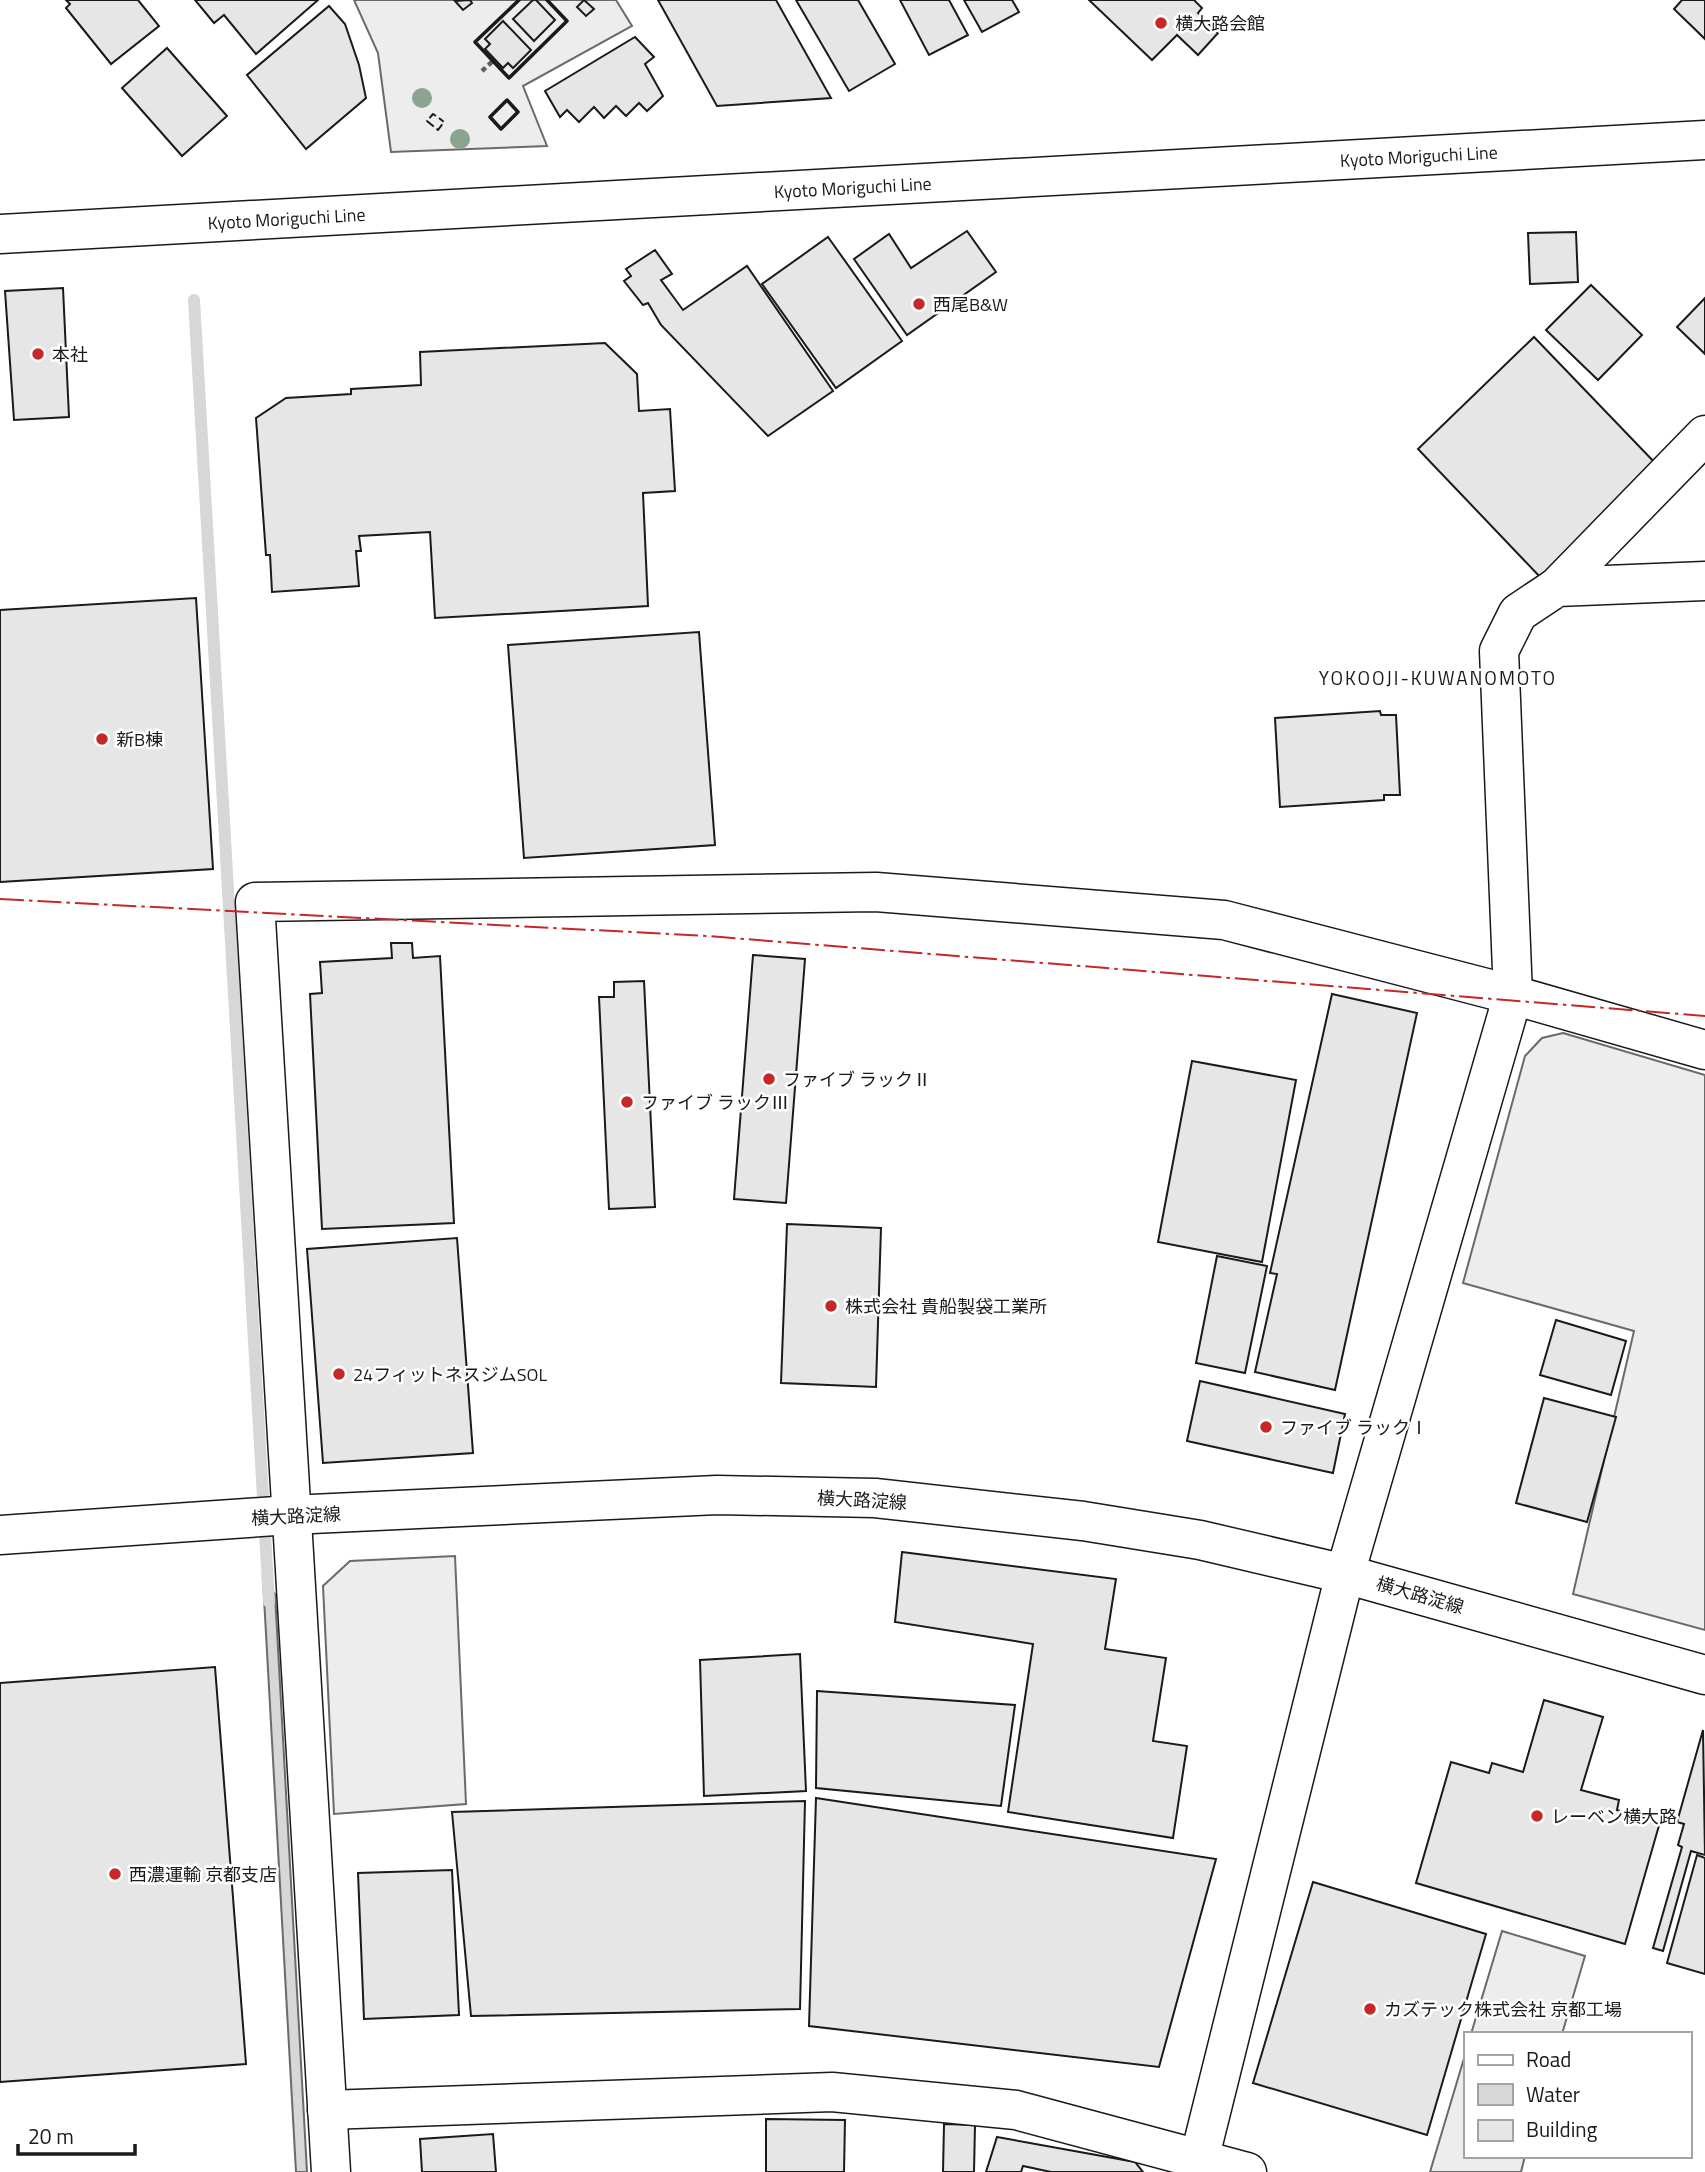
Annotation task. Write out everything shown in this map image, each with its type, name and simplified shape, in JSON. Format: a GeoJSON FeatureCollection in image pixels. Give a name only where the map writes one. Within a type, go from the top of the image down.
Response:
{"type":"FeatureCollection","features":[{"type":"Feature","properties":{"kind":"street","name":"Kyoto Moriguchi Line"},"geometry":{"type":"LineString","coordinates":[[0,234],[1705,140]]}},
{"type":"Feature","properties":{"kind":"street"},"geometry":{"type":"LineString","coordinates":[[1198,2166],[1345,1574],[1513,995],[1499,651],[1518,613],[1557,587],[1705,435]]}},
{"type":"Feature","properties":{"kind":"street"},"geometry":{"type":"LineString","coordinates":[[1557,587],[1705,581]]}},
{"type":"Feature","properties":{"kind":"street"},"geometry":{"type":"LineString","coordinates":[[331,2172],[254,902],[876,892],[1224,920],[1513,995],[1705,1050]]}},
{"type":"Feature","properties":{"kind":"street","name":"横大路淀線"},"geometry":{"type":"LineString","coordinates":[[0,1535],[290,1516],[717,1495],[875,1498],[1083,1521],[1200,1540],[1345,1574],[1705,1675]]}},
{"type":"Feature","properties":{"kind":"street"},"geometry":{"type":"LineString","coordinates":[[327,2110],[832,2092],[1016,2110],[1198,2166],[1247,2172]]}},
{"type":"Feature","properties":{"kind":"path"},"geometry":{"type":"LineString","coordinates":[[482,71],[493,61]]}},
{"type":"Feature","properties":{"kind":"shaded area"},"geometry":{"type":"Polygon","coordinates":[[[354,0],[616,0],[632,26],[523,86],[547,146],[391,152],[378,53],[354,0]]]}},
{"type":"Feature","properties":{"kind":"shaded area"},"geometry":{"type":"Polygon","coordinates":[[[1563,1033],[1705,1075],[1705,1630],[1573,1594],[1634,1331],[1463,1283],[1525,1056],[1542,1038],[1563,1033]]]}},
{"type":"Feature","properties":{"kind":"shaded area"},"geometry":{"type":"Polygon","coordinates":[[[455,1556],[466,1804],[334,1814],[323,1586],[350,1561],[455,1556]]]}},
{"type":"Feature","properties":{"kind":"shaded area"},"geometry":{"type":"Polygon","coordinates":[[[1502,1931],[1585,1956],[1563,2032],[1472,2032],[1502,1931]]]}},
{"type":"Feature","properties":{"kind":"shaded area"},"geometry":{"type":"Polygon","coordinates":[[[1464,2058],[1464,2158],[1524,2158],[1521,2172],[1430,2172],[1464,2058]]]}},
{"type":"Feature","properties":{"kind":"water"},"geometry":{"type":"Polygon","coordinates":[[[263,1580],[275,1594],[307,2172],[296,2172],[263,1580]]]}},
{"type":"Feature","properties":{"kind":"building"},"geometry":{"type":"Polygon","coordinates":[[[66,0],[138,0],[159,26],[111,64],[66,8],[70,4],[66,0]]]}},
{"type":"Feature","properties":{"kind":"building"},"geometry":{"type":"Polygon","coordinates":[[[195,0],[318,0],[256,54],[224,15],[214,23],[195,0]]]}},
{"type":"Feature","properties":{"kind":"building"},"geometry":{"type":"Polygon","coordinates":[[[470,0],[472,3],[463,10],[455,1],[470,0]]]}},
{"type":"Feature","properties":{"kind":"building"},"geometry":{"type":"Polygon","coordinates":[[[533,0],[555,20],[534,41],[513,19],[533,0]]]}},
{"type":"Feature","properties":{"kind":"building"},"geometry":{"type":"Polygon","coordinates":[[[584,0],[594,9],[586,16],[577,7],[584,0]]]}},
{"type":"Feature","properties":{"kind":"building"},"geometry":{"type":"Polygon","coordinates":[[[658,0],[776,0],[831,98],[717,106],[658,0]]]}},
{"type":"Feature","properties":{"kind":"building"},"geometry":{"type":"Polygon","coordinates":[[[796,0],[858,0],[895,64],[849,91],[796,0]]]}},
{"type":"Feature","properties":{"kind":"building"},"geometry":{"type":"Polygon","coordinates":[[[900,0],[949,0],[968,35],[929,55],[900,0]]]}},
{"type":"Feature","properties":{"kind":"building"},"geometry":{"type":"Polygon","coordinates":[[[964,0],[1012,0],[1019,12],[982,32],[964,0]]]}},
{"type":"Feature","properties":{"kind":"building","name":"横大路会館"},"geometry":{"type":"Polygon","coordinates":[[[1089,0],[1194,0],[1202,8],[1198,13],[1218,33],[1198,55],[1177,35],[1152,60],[1089,0]]]}},
{"type":"Feature","properties":{"kind":"building"},"geometry":{"type":"Polygon","coordinates":[[[1682,0],[1705,0],[1705,39],[1674,9],[1682,0]]]}},
{"type":"Feature","properties":{"kind":"building"},"geometry":{"type":"Polygon","coordinates":[[[329,6],[345,24],[359,65],[366,98],[306,149],[247,75],[329,6]]]}},
{"type":"Feature","properties":{"kind":"building"},"geometry":{"type":"Polygon","coordinates":[[[503,21],[531,50],[513,68],[508,63],[503,68],[485,49],[490,44],[485,39],[503,21]]]}},
{"type":"Feature","properties":{"kind":"building"},"geometry":{"type":"Polygon","coordinates":[[[635,37],[654,57],[645,64],[663,96],[647,111],[639,103],[626,116],[616,106],[604,118],[594,107],[579,122],[567,110],[560,117],[545,91],[635,37]]]}},
{"type":"Feature","properties":{"kind":"building"},"geometry":{"type":"Polygon","coordinates":[[[167,48],[227,116],[182,156],[122,88],[167,48]]]}},
{"type":"Feature","properties":{"kind":"building","name":"西尾B&W"},"geometry":{"type":"Polygon","coordinates":[[[967,231],[996,272],[907,335],[854,259],[889,234],[911,268],[967,231]]]}},
{"type":"Feature","properties":{"kind":"building"},"geometry":{"type":"Polygon","coordinates":[[[1576,232],[1578,282],[1530,284],[1528,233],[1576,232]]]}},
{"type":"Feature","properties":{"kind":"building"},"geometry":{"type":"Polygon","coordinates":[[[828,237],[902,341],[836,388],[762,284],[828,237]]]}},
{"type":"Feature","properties":{"kind":"building"},"geometry":{"type":"Polygon","coordinates":[[[655,250],[672,274],[661,280],[683,310],[747,266],[833,391],[768,436],[661,325],[648,303],[643,305],[624,281],[631,276],[626,269],[655,250]]]}},
{"type":"Feature","properties":{"kind":"building"},"geometry":{"type":"Polygon","coordinates":[[[1591,285],[1642,335],[1598,380],[1546,330],[1591,285]]]}},
{"type":"Feature","properties":{"kind":"building","name":"本社"},"geometry":{"type":"Polygon","coordinates":[[[63,288],[69,417],[14,420],[5,291],[63,288]]]}},
{"type":"Feature","properties":{"kind":"building"},"geometry":{"type":"Polygon","coordinates":[[[1705,298],[1705,354],[1677,327],[1705,298]]]}},
{"type":"Feature","properties":{"kind":"building"},"geometry":{"type":"Polygon","coordinates":[[[1534,337],[1659,467],[1542,579],[1418,449],[1534,337]]]}},
{"type":"Feature","properties":{"kind":"building"},"geometry":{"type":"Polygon","coordinates":[[[605,343],[637,374],[639,411],[670,409],[675,491],[643,493],[648,606],[435,618],[430,532],[359,536],[361,551],[356,551],[359,586],[272,592],[270,555],[266,555],[256,418],[286,398],[351,394],[351,389],[421,385],[420,352],[605,343]]]}},
{"type":"Feature","properties":{"kind":"building","name":"新B棟"},"geometry":{"type":"Polygon","coordinates":[[[196,598],[213,869],[0,882],[0,610],[196,598]]]}},
{"type":"Feature","properties":{"kind":"building"},"geometry":{"type":"Polygon","coordinates":[[[699,632],[715,845],[524,858],[508,645],[699,632]]]}},
{"type":"Feature","properties":{"kind":"building"},"geometry":{"type":"Polygon","coordinates":[[[1380,711],[1381,715],[1396,715],[1400,795],[1384,795],[1384,800],[1280,807],[1275,718],[1380,711]]]}},
{"type":"Feature","properties":{"kind":"building"},"geometry":{"type":"Polygon","coordinates":[[[391,943],[412,943],[413,958],[440,956],[454,1223],[322,1229],[310,994],[322,993],[320,962],[392,958],[391,943]]]}},
{"type":"Feature","properties":{"kind":"building","name":"ファイブ ラックⅡ"},"geometry":{"type":"Polygon","coordinates":[[[753,955],[805,959],[786,1203],[734,1199],[753,955]]]}},
{"type":"Feature","properties":{"kind":"building","name":"ファイブ ラックⅢ"},"geometry":{"type":"Polygon","coordinates":[[[644,981],[655,1207],[609,1209],[599,997],[614,997],[614,982],[644,981]]]}},
{"type":"Feature","properties":{"kind":"building"},"geometry":{"type":"Polygon","coordinates":[[[1332,994],[1417,1013],[1335,1390],[1255,1372],[1277,1274],[1270,1273],[1332,994]]]}},
{"type":"Feature","properties":{"kind":"building"},"geometry":{"type":"Polygon","coordinates":[[[1192,1061],[1296,1080],[1262,1262],[1158,1242],[1192,1061]]]}},
{"type":"Feature","properties":{"kind":"building","name":"株式会社 貴船製袋工業所"},"geometry":{"type":"Polygon","coordinates":[[[787,1224],[881,1228],[876,1387],[781,1383],[787,1224]]]}},
{"type":"Feature","properties":{"kind":"building"},"geometry":{"type":"Polygon","coordinates":[[[457,1238],[473,1453],[323,1463],[307,1249],[457,1238]]]}},
{"type":"Feature","properties":{"kind":"building"},"geometry":{"type":"Polygon","coordinates":[[[1217,1256],[1267,1266],[1245,1373],[1196,1363],[1217,1256]]]}},
{"type":"Feature","properties":{"kind":"building"},"geometry":{"type":"Polygon","coordinates":[[[1556,1320],[1626,1341],[1611,1395],[1540,1375],[1556,1320]]]}},
{"type":"Feature","properties":{"kind":"building","name":"ファイブ ラックⅠ"},"geometry":{"type":"Polygon","coordinates":[[[1200,1381],[1345,1414],[1333,1473],[1187,1441],[1200,1381]]]}},
{"type":"Feature","properties":{"kind":"building"},"geometry":{"type":"Polygon","coordinates":[[[1544,1398],[1616,1417],[1587,1522],[1516,1503],[1544,1398]]]}},
{"type":"Feature","properties":{"kind":"building"},"geometry":{"type":"Polygon","coordinates":[[[902,1552],[1116,1579],[1105,1649],[1166,1658],[1153,1741],[1187,1746],[1173,1838],[1008,1812],[1033,1644],[895,1622],[902,1552]]]}},
{"type":"Feature","properties":{"kind":"building"},"geometry":{"type":"Polygon","coordinates":[[[800,1654],[806,1791],[704,1796],[700,1660],[800,1654]]]}},
{"type":"Feature","properties":{"kind":"building","name":"西濃運輸 京都支店"},"geometry":{"type":"Polygon","coordinates":[[[215,1667],[246,2064],[0,2082],[0,1683],[215,1667]]]}},
{"type":"Feature","properties":{"kind":"building"},"geometry":{"type":"Polygon","coordinates":[[[817,1691],[1015,1705],[1001,1806],[816,1788],[817,1691]]]}},
{"type":"Feature","properties":{"kind":"building","name":"レーベン横大路"},"geometry":{"type":"Polygon","coordinates":[[[1544,1700],[1603,1717],[1581,1790],[1619,1800],[1617,1810],[1660,1822],[1625,1944],[1416,1883],[1451,1762],[1489,1773],[1492,1763],[1523,1772],[1544,1700]]]}},
{"type":"Feature","properties":{"kind":"building"},"geometry":{"type":"Polygon","coordinates":[[[1703,1730],[1705,1855],[1691,1851],[1663,1951],[1653,1948],[1682,1847],[1678,1845],[1684,1824],[1677,1822],[1703,1730]]]}},
{"type":"Feature","properties":{"kind":"building"},"geometry":{"type":"Polygon","coordinates":[[[816,1798],[1216,1859],[1159,2067],[809,2026],[816,1798]]]}},
{"type":"Feature","properties":{"kind":"building"},"geometry":{"type":"Polygon","coordinates":[[[805,1801],[800,2009],[471,2016],[452,1812],[805,1801]]]}},
{"type":"Feature","properties":{"kind":"building"},"geometry":{"type":"Polygon","coordinates":[[[1697,1855],[1705,1858],[1705,1974],[1667,1963],[1697,1855]]]}},
{"type":"Feature","properties":{"kind":"building"},"geometry":{"type":"Polygon","coordinates":[[[452,1870],[459,2015],[364,2019],[358,1873],[452,1870]]]}},
{"type":"Feature","properties":{"kind":"building","name":"カズテック株式会社 京都工場"},"geometry":{"type":"Polygon","coordinates":[[[1313,1882],[1486,1934],[1427,2135],[1253,2083],[1313,1882]]]}},
{"type":"Feature","properties":{"kind":"building"},"geometry":{"type":"Polygon","coordinates":[[[766,2119],[845,2120],[844,2172],[766,2172],[766,2119]]]}},
{"type":"Feature","properties":{"kind":"building"},"geometry":{"type":"Polygon","coordinates":[[[944,2124],[975,2125],[974,2172],[943,2172],[944,2124]]]}},
{"type":"Feature","properties":{"kind":"building"},"geometry":{"type":"Polygon","coordinates":[[[493,2134],[496,2172],[422,2172],[420,2139],[493,2134]]]}},
{"type":"Feature","properties":{"kind":"building"},"geometry":{"type":"Polygon","coordinates":[[[997,2137],[1135,2162],[1143,2172],[1051,2172],[1023,2166],[1021,2172],[986,2172],[997,2137]]]}},
{"type":"Feature","properties":{"kind":"waterway"},"geometry":{"type":"LineString","coordinates":[[194,300],[269,1602]]}},
{"type":"Feature","properties":{"kind":"fence"},"geometry":{"type":"LineString","coordinates":[[436,116],[433,114],[427,121],[438,130],[444,122],[439,118]]}},
{"type":"Feature","properties":{"kind":"wall"},"geometry":{"type":"LineString","coordinates":[[519,0],[475,42],[509,78],[567,21],[547,0]]}},
{"type":"Feature","properties":{"kind":"wall"},"geometry":{"type":"LineString","coordinates":[[507,100],[518,112],[501,129],[490,117],[507,100]]}},
{"type":"Feature","properties":{"kind":"power"},"geometry":{"type":"LineString","coordinates":[[0,899],[707,936],[1705,1016]]}},
{"type":"Feature","properties":{"kind":"place","name":"横大路会館"},"geometry":{"type":"Point","coordinates":[1161,23]}},
{"type":"Feature","properties":{"kind":"place","name":"西尾B&W"},"geometry":{"type":"Point","coordinates":[919,304]}},
{"type":"Feature","properties":{"kind":"place","name":"本社"},"geometry":{"type":"Point","coordinates":[38,354]}},
{"type":"Feature","properties":{"kind":"place","name":"新B棟"},"geometry":{"type":"Point","coordinates":[102,739]}},
{"type":"Feature","properties":{"kind":"place","name":"ファイブ ラックⅡ"},"geometry":{"type":"Point","coordinates":[769,1079]}},
{"type":"Feature","properties":{"kind":"place","name":"ファイブ ラックⅢ"},"geometry":{"type":"Point","coordinates":[627,1102]}},
{"type":"Feature","properties":{"kind":"place","name":"株式会社 貴船製袋工業所"},"geometry":{"type":"Point","coordinates":[831,1306]}},
{"type":"Feature","properties":{"kind":"place","name":"24フィットネスジムSOL"},"geometry":{"type":"Point","coordinates":[339,1374]}},
{"type":"Feature","properties":{"kind":"place","name":"ファイブ ラックⅠ"},"geometry":{"type":"Point","coordinates":[1266,1427]}},
{"type":"Feature","properties":{"kind":"place","name":"レーベン横大路"},"geometry":{"type":"Point","coordinates":[1537,1816]}},
{"type":"Feature","properties":{"kind":"place","name":"西濃運輸 京都支店"},"geometry":{"type":"Point","coordinates":[115,1874]}},
{"type":"Feature","properties":{"kind":"place","name":"カズテック株式会社 京都工場"},"geometry":{"type":"Point","coordinates":[1370,2009]}},
{"type":"Feature","properties":{"kind":"district","name":"YOKOOJI-KUWANOMOTO"},"geometry":{"type":"Point","coordinates":[1438,677]}}]}
